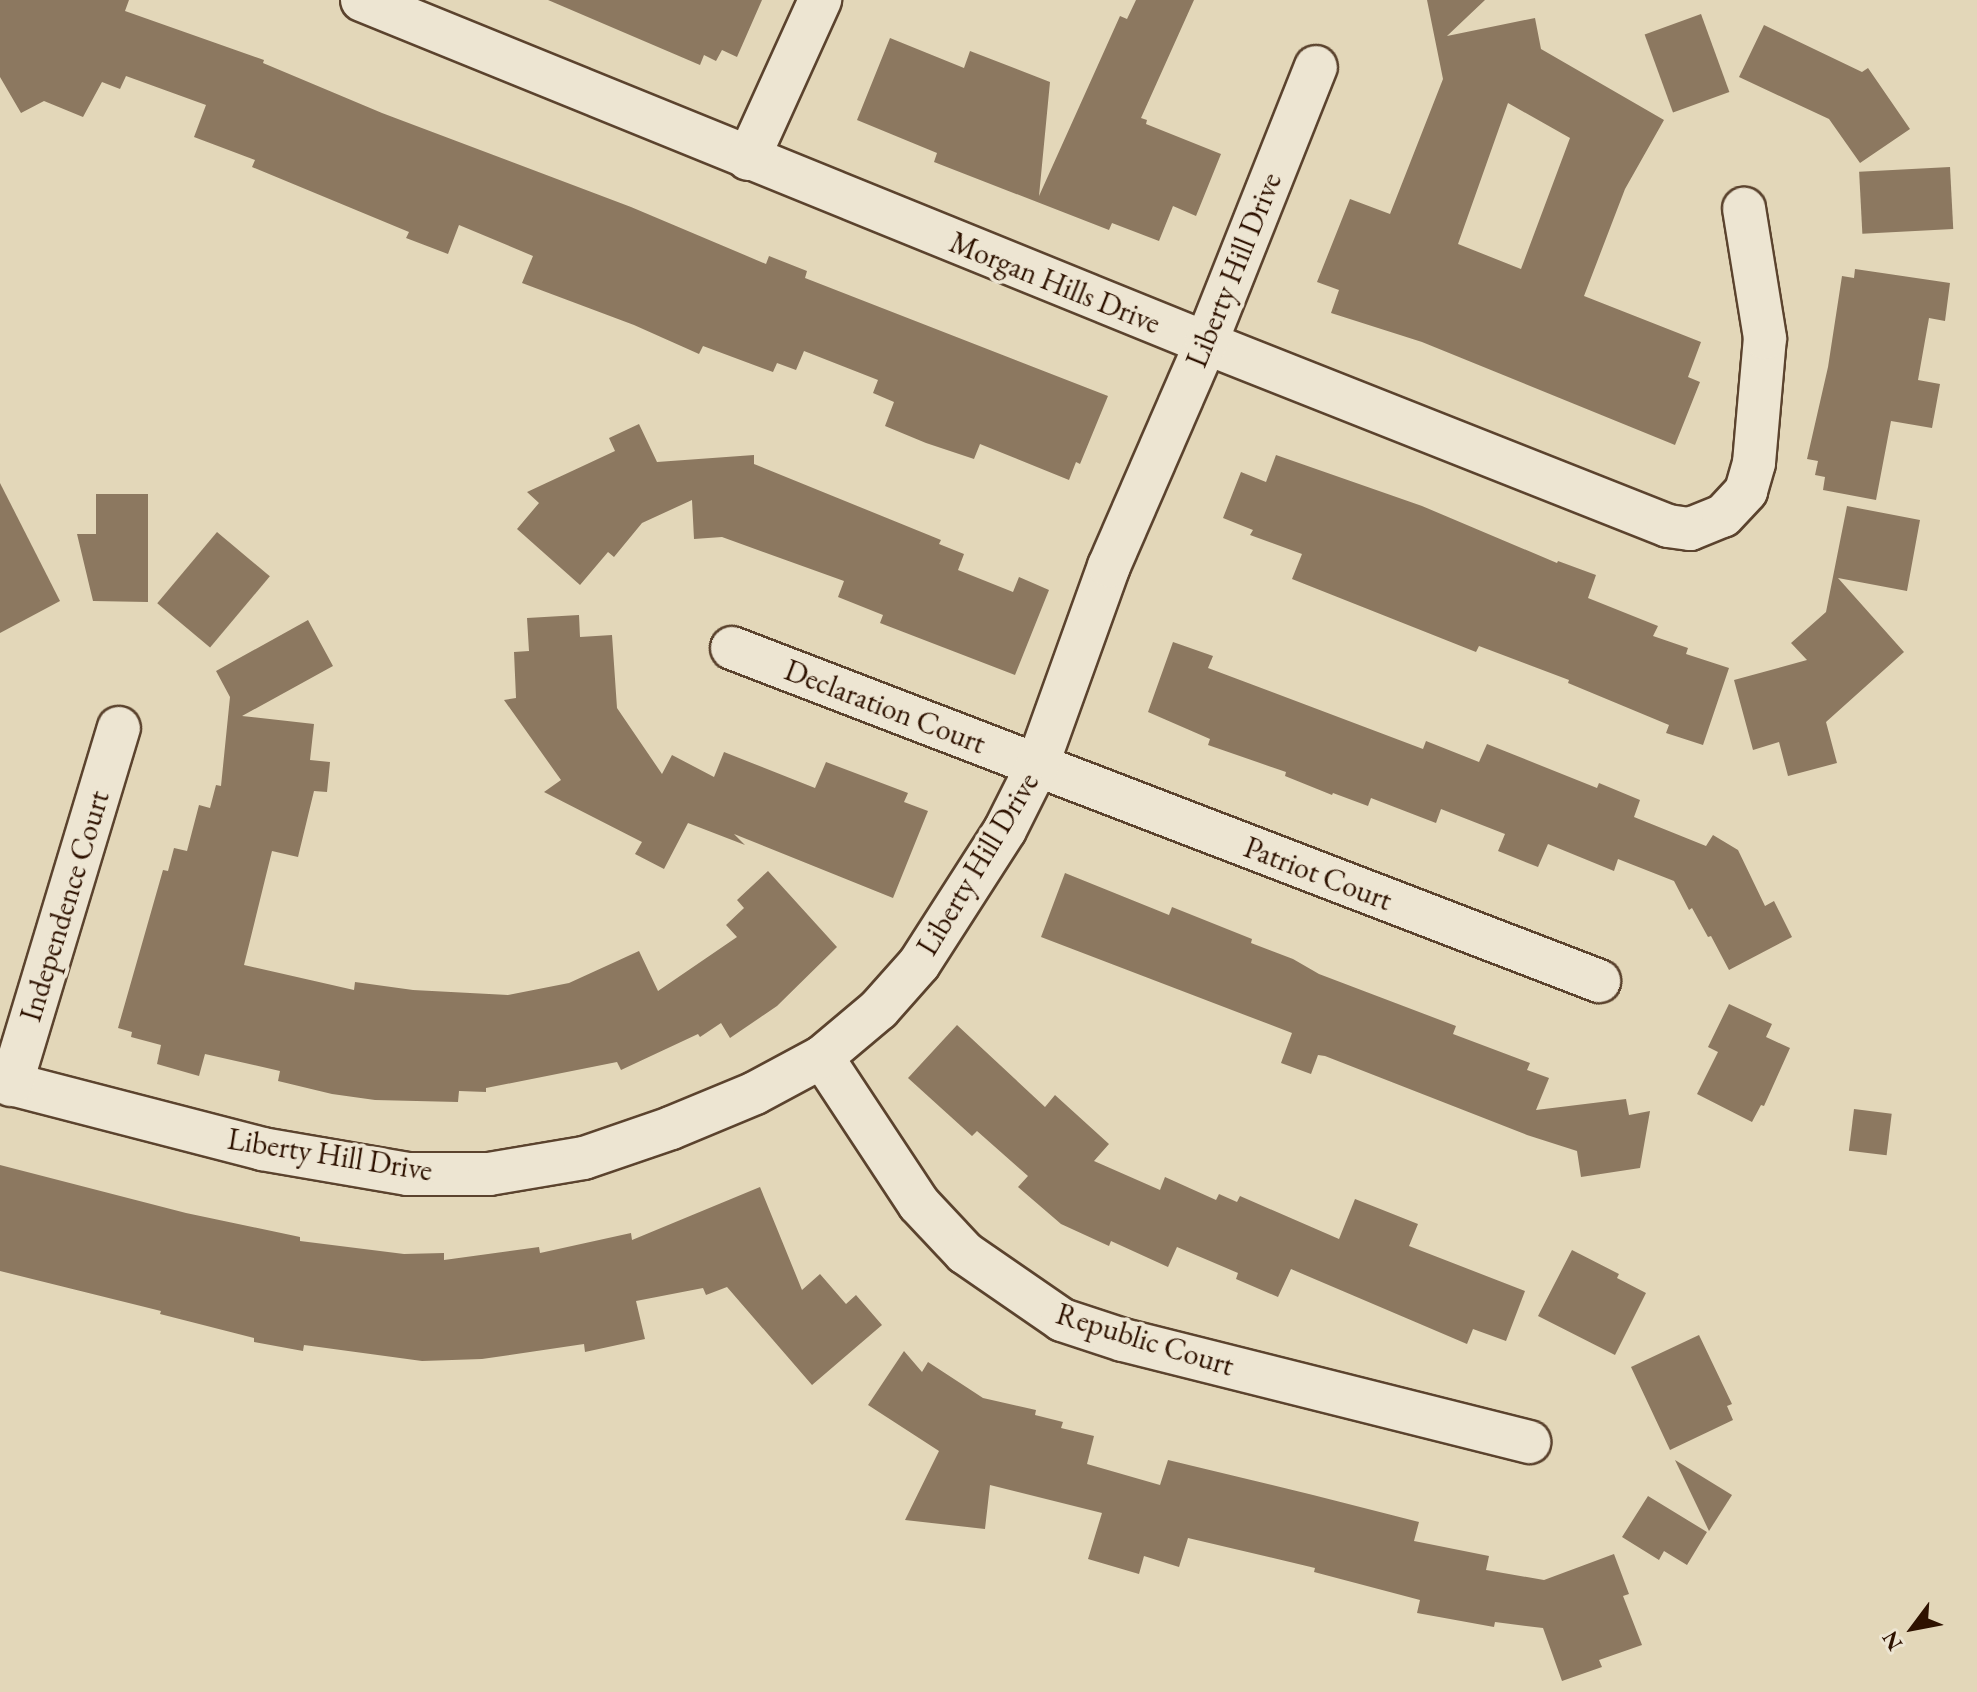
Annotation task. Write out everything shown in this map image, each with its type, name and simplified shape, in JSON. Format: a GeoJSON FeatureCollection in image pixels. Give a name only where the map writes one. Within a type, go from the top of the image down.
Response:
{"type":"FeatureCollection","features":[{"type":"Feature","properties":{"kind":"street","name":"Morgan Hills Drive"},"geometry":{"type":"LineString","coordinates":[[362,0],[748,159],[1668,526],[1690,529],[1723,516],[1746,491],[1754,463],[1765,338],[1744,209]]}},
{"type":"Feature","properties":{"kind":"street"},"geometry":{"type":"LineString","coordinates":[[748,159],[820,0]]}},
{"type":"Feature","properties":{"kind":"street","name":"Liberty Hill Drive"},"geometry":{"type":"LineString","coordinates":[[6,1083],[262,1149],[408,1174],[489,1174],[584,1158],[671,1128],[755,1093],[822,1057],[879,1009],[919,964],[1005,830],[1037,766],[1109,566],[1206,343],[1316,67]]}},
{"type":"Feature","properties":{"kind":"street","name":"Declaration Court"},"geometry":{"type":"LineString","coordinates":[[732,648],[1037,766]]}},
{"type":"Feature","properties":{"kind":"street","name":"Independence Court"},"geometry":{"type":"LineString","coordinates":[[6,1083],[119,728]]}},
{"type":"Feature","properties":{"kind":"street","name":"Patriot Court"},"geometry":{"type":"LineString","coordinates":[[1037,766],[1599,981]]}},
{"type":"Feature","properties":{"kind":"street","name":"Republic Court"},"geometry":{"type":"LineString","coordinates":[[822,1057],[919,1204],[965,1253],[1001,1281],[1062,1320],[1138,1344],[1529,1442]]}},
{"type":"Feature","properties":{"kind":"building"},"geometry":{"type":"Polygon","coordinates":[[[0,0],[129,0],[125,11],[264,60],[263,63],[382,113],[631,207],[766,264],[769,256],[807,271],[805,278],[1108,396],[1080,464],[1076,462],[1069,480],[980,444],[974,459],[926,443],[885,426],[894,402],[873,393],[878,380],[804,351],[796,370],[777,363],[773,372],[703,346],[699,354],[634,325],[522,283],[533,256],[459,225],[448,254],[406,238],[409,232],[252,167],[255,160],[194,137],[206,105],[126,76],[120,89],[102,82],[83,117],[44,101],[21,113],[0,77],[0,0]]]}},
{"type":"Feature","properties":{"kind":"building"},"geometry":{"type":"Polygon","coordinates":[[[548,0],[762,0],[737,57],[722,50],[716,61],[704,55],[700,65],[548,0]]]}},
{"type":"Feature","properties":{"kind":"building"},"geometry":{"type":"Polygon","coordinates":[[[1136,0],[1194,0],[1141,118],[1147,120],[1146,124],[1221,154],[1196,216],[1173,206],[1159,241],[1112,223],[1109,230],[934,162],[937,153],[857,120],[890,38],[964,68],[970,51],[1050,82],[1039,196],[1120,16],[1127,19],[1136,0]]]}},
{"type":"Feature","properties":{"kind":"building"},"geometry":{"type":"Polygon","coordinates":[[[1427,0],[1485,0],[1447,36],[1535,18],[1541,49],[1664,120],[1625,189],[1584,296],[1701,342],[1688,377],[1700,382],[1675,445],[1422,342],[1331,313],[1339,290],[1317,282],[1350,199],[1390,214],[1443,79],[1427,0]],[[1508,103],[1458,244],[1521,269],[1570,138],[1508,103]]]}},
{"type":"Feature","properties":{"kind":"building"},"geometry":{"type":"Polygon","coordinates":[[[1701,14],[1729,92],[1673,113],[1645,35],[1701,14]]]}},
{"type":"Feature","properties":{"kind":"building"},"geometry":{"type":"Polygon","coordinates":[[[1764,25],[1862,72],[1868,68],[1910,129],[1860,163],[1829,119],[1739,77],[1764,25]]]}},
{"type":"Feature","properties":{"kind":"building"},"geometry":{"type":"Polygon","coordinates":[[[1950,167],[1953,229],[1862,234],[1859,172],[1950,167]]]}},
{"type":"Feature","properties":{"kind":"building"},"geometry":{"type":"Polygon","coordinates":[[[1855,269],[1950,283],[1945,321],[1929,318],[1918,380],[1940,384],[1932,428],[1891,421],[1876,500],[1823,490],[1825,477],[1815,475],[1818,461],[1807,459],[1828,367],[1842,276],[1854,278],[1855,269]]]}},
{"type":"Feature","properties":{"kind":"building"},"geometry":{"type":"Polygon","coordinates":[[[639,424],[657,462],[754,455],[754,464],[941,540],[939,544],[964,554],[958,570],[1013,592],[1019,577],[1049,590],[1015,675],[880,623],[883,615],[838,597],[844,581],[722,537],[694,539],[692,500],[642,523],[614,557],[608,552],[580,585],[517,529],[539,503],[527,492],[615,451],[609,438],[639,424]]]}},
{"type":"Feature","properties":{"kind":"building"},"geometry":{"type":"Polygon","coordinates":[[[1276,455],[1422,506],[1557,563],[1596,575],[1588,598],[1658,626],[1653,636],[1688,648],[1686,654],[1729,668],[1703,745],[1666,733],[1669,725],[1568,683],[1569,680],[1479,646],[1476,652],[1292,579],[1302,554],[1250,535],[1253,530],[1223,518],[1241,472],[1266,482],[1276,455]]]}},
{"type":"Feature","properties":{"kind":"building"},"geometry":{"type":"Polygon","coordinates":[[[0,483],[60,601],[0,633],[0,483]]]}},
{"type":"Feature","properties":{"kind":"building"},"geometry":{"type":"Polygon","coordinates":[[[96,494],[148,494],[148,602],[93,601],[77,534],[96,534],[96,494]]]}},
{"type":"Feature","properties":{"kind":"building"},"geometry":{"type":"Polygon","coordinates":[[[1847,506],[1920,520],[1907,591],[1838,578],[1904,652],[1826,722],[1837,763],[1788,776],[1779,742],[1753,750],[1734,680],[1807,660],[1791,643],[1826,612],[1847,506]]]}},
{"type":"Feature","properties":{"kind":"building"},"geometry":{"type":"Polygon","coordinates":[[[217,532],[270,576],[210,648],[157,603],[217,532]]]}},
{"type":"Feature","properties":{"kind":"building"},"geometry":{"type":"Polygon","coordinates":[[[579,615],[580,637],[612,635],[617,708],[662,774],[672,755],[714,777],[724,752],[815,788],[826,762],[908,793],[904,802],[928,811],[893,898],[734,834],[745,845],[688,823],[664,869],[635,854],[642,842],[544,792],[561,780],[504,700],[516,698],[514,652],[529,651],[527,618],[579,615]]]}},
{"type":"Feature","properties":{"kind":"building"},"geometry":{"type":"Polygon","coordinates":[[[308,620],[333,666],[242,716],[314,724],[310,760],[330,762],[327,792],[314,791],[298,857],[272,851],[244,965],[354,990],[355,982],[413,990],[508,995],[569,983],[639,951],[658,991],[737,937],[726,925],[744,908],[737,900],[768,871],[837,947],[777,1006],[730,1038],[721,1023],[700,1037],[698,1034],[621,1070],[617,1062],[486,1088],[486,1092],[459,1091],[458,1102],[375,1100],[332,1094],[278,1081],[280,1071],[205,1054],[199,1076],[157,1064],[161,1045],[131,1037],[132,1032],[118,1028],[163,870],[168,871],[174,848],[187,851],[199,805],[210,808],[216,785],[221,786],[230,697],[216,671],[308,620]]]}},
{"type":"Feature","properties":{"kind":"building"},"geometry":{"type":"Polygon","coordinates":[[[1173,642],[1213,656],[1208,668],[1423,749],[1426,741],[1479,762],[1487,744],[1597,788],[1599,783],[1640,800],[1634,817],[1706,846],[1713,835],[1738,850],[1765,906],[1774,901],[1792,937],[1729,970],[1711,936],[1708,937],[1692,908],[1689,910],[1674,881],[1618,859],[1614,871],[1548,844],[1538,867],[1498,851],[1505,834],[1441,809],[1436,823],[1371,798],[1368,806],[1285,776],[1286,772],[1208,745],[1210,739],[1148,712],[1173,642]]]}},
{"type":"Feature","properties":{"kind":"building"},"geometry":{"type":"Polygon","coordinates":[[[1065,873],[1169,915],[1172,907],[1252,939],[1251,943],[1293,959],[1319,974],[1456,1026],[1453,1034],[1530,1063],[1527,1070],[1549,1078],[1536,1110],[1626,1099],[1629,1115],[1650,1111],[1640,1168],[1581,1177],[1577,1151],[1527,1135],[1325,1056],[1318,1055],[1311,1074],[1281,1063],[1292,1033],[1041,937],[1065,873]]]}},
{"type":"Feature","properties":{"kind":"building"},"geometry":{"type":"Polygon","coordinates":[[[1729,1004],[1772,1024],[1766,1037],[1790,1048],[1764,1106],[1761,1105],[1752,1122],[1697,1094],[1718,1052],[1708,1047],[1729,1004]]]}},
{"type":"Feature","properties":{"kind":"building"},"geometry":{"type":"Polygon","coordinates":[[[957,1025],[1045,1107],[1055,1095],[1109,1144],[1094,1161],[1160,1190],[1165,1177],[1216,1200],[1219,1194],[1237,1202],[1240,1196],[1339,1239],[1355,1199],[1418,1224],[1409,1246],[1525,1291],[1506,1341],[1473,1329],[1467,1344],[1291,1269],[1278,1297],[1236,1279],[1238,1273],[1177,1247],[1168,1267],[1111,1241],[1109,1246],[1061,1224],[1018,1187],[1028,1176],[977,1131],[972,1136],[908,1078],[957,1025]]]}},
{"type":"Feature","properties":{"kind":"building"},"geometry":{"type":"Polygon","coordinates":[[[1854,1109],[1892,1114],[1887,1155],[1849,1151],[1854,1109]]]}},
{"type":"Feature","properties":{"kind":"building"},"geometry":{"type":"Polygon","coordinates":[[[0,1165],[186,1213],[300,1237],[300,1241],[404,1254],[444,1253],[444,1260],[539,1247],[540,1253],[631,1233],[632,1240],[760,1187],[802,1290],[820,1274],[846,1304],[856,1295],[882,1325],[812,1385],[727,1287],[706,1295],[703,1288],[636,1301],[645,1339],[585,1352],[584,1344],[482,1359],[422,1361],[304,1345],[303,1351],[254,1342],[254,1338],[160,1314],[161,1311],[0,1271],[0,1165]]]}},
{"type":"Feature","properties":{"kind":"building"},"geometry":{"type":"Polygon","coordinates":[[[1572,1250],[1619,1274],[1617,1278],[1646,1293],[1615,1355],[1538,1316],[1572,1250]]]}},
{"type":"Feature","properties":{"kind":"building"},"geometry":{"type":"Polygon","coordinates":[[[1699,1335],[1732,1404],[1727,1406],[1733,1420],[1670,1450],[1631,1367],[1699,1335]]]}},
{"type":"Feature","properties":{"kind":"building"},"geometry":{"type":"Polygon","coordinates":[[[904,1351],[922,1372],[928,1362],[983,1398],[1036,1410],[1035,1415],[1063,1422],[1061,1428],[1094,1436],[1087,1464],[1160,1485],[1168,1460],[1313,1495],[1419,1522],[1414,1541],[1489,1556],[1486,1570],[1544,1580],[1614,1554],[1629,1594],[1623,1596],[1642,1645],[1599,1660],[1602,1667],[1562,1681],[1543,1628],[1495,1622],[1494,1627],[1417,1613],[1420,1600],[1314,1572],[1315,1568],[1188,1538],[1179,1567],[1144,1556],[1139,1574],[1088,1559],[1102,1513],[990,1485],[985,1529],[905,1520],[939,1451],[868,1405],[904,1351]]]}},
{"type":"Feature","properties":{"kind":"building"},"geometry":{"type":"Polygon","coordinates":[[[1675,1460],[1732,1495],[1709,1531],[1675,1460]]]}},
{"type":"Feature","properties":{"kind":"building"},"geometry":{"type":"Polygon","coordinates":[[[1648,1496],[1707,1532],[1687,1565],[1664,1551],[1659,1560],[1622,1537],[1648,1496]]]}}]}
